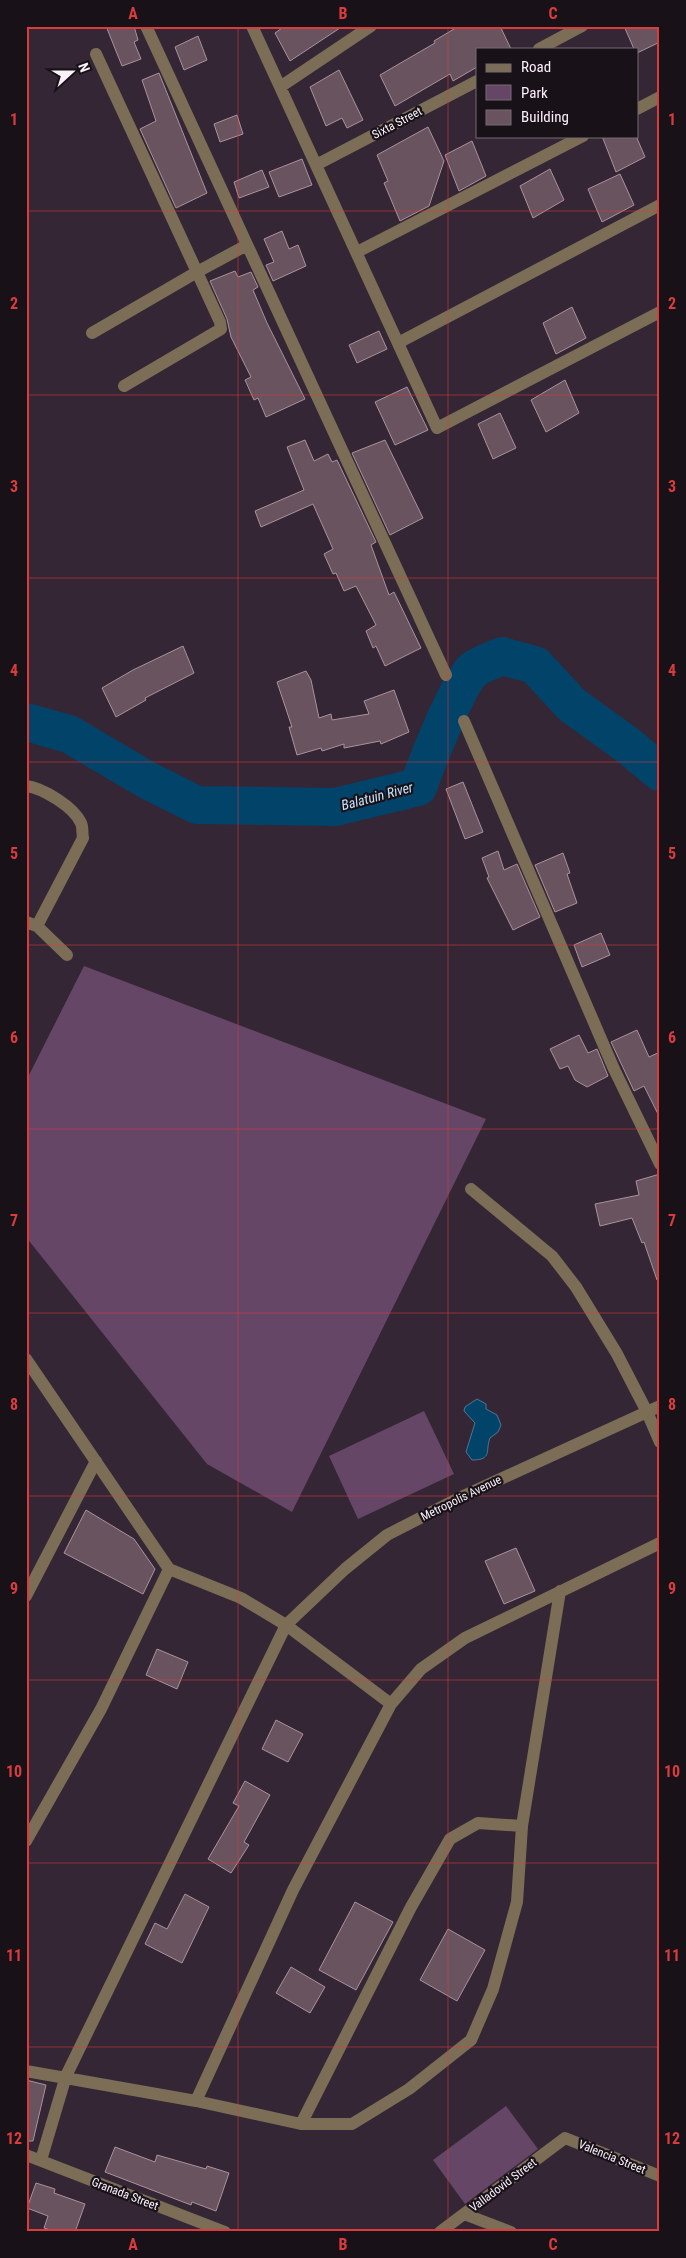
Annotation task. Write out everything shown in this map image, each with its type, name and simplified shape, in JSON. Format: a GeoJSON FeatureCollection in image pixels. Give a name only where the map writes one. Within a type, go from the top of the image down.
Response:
{"type":"FeatureCollection","features":[{"type":"Feature","properties":{"kind":"street"},"geometry":{"type":"LineString","coordinates":[[146,26],[446,675]]}},
{"type":"Feature","properties":{"kind":"street"},"geometry":{"type":"LineString","coordinates":[[252,26],[437,428],[660,312]]}},
{"type":"Feature","properties":{"kind":"street"},"geometry":{"type":"LineString","coordinates":[[280,87],[371,26]]}},
{"type":"Feature","properties":{"kind":"street"},"geometry":{"type":"LineString","coordinates":[[541,48],[582,26]]}},
{"type":"Feature","properties":{"kind":"street"},"geometry":{"type":"LineString","coordinates":[[96,54],[220,322],[221,329],[124,386]]}},
{"type":"Feature","properties":{"kind":"street","name":"Sixta Street"},"geometry":{"type":"LineString","coordinates":[[316,165],[476,82]]}},
{"type":"Feature","properties":{"kind":"street"},"geometry":{"type":"LineString","coordinates":[[638,108],[660,97]]}},
{"type":"Feature","properties":{"kind":"street"},"geometry":{"type":"LineString","coordinates":[[357,252],[579,138]]}},
{"type":"Feature","properties":{"kind":"street"},"geometry":{"type":"LineString","coordinates":[[398,344],[660,205]]}},
{"type":"Feature","properties":{"kind":"street"},"geometry":{"type":"LineString","coordinates":[[92,333],[247,245]]}},
{"type":"Feature","properties":{"kind":"street"},"geometry":{"type":"LineString","coordinates":[[464,721],[614,1069],[660,1164]]}},
{"type":"Feature","properties":{"kind":"street"},"geometry":{"type":"LineString","coordinates":[[26,786],[32,786],[60,801],[75,813],[82,824],[83,838],[32,924],[67,955]]}},
{"type":"Feature","properties":{"kind":"street"},"geometry":{"type":"LineString","coordinates":[[472,1189],[552,1256],[576,1287],[617,1354],[660,1442]]}},
{"type":"Feature","properties":{"kind":"street"},"geometry":{"type":"LineString","coordinates":[[26,1359],[169,1570],[241,1598],[286,1625],[391,1704]]}},
{"type":"Feature","properties":{"kind":"street","name":"Metropolis Avenue"},"geometry":{"type":"LineString","coordinates":[[286,1625],[345,1569],[387,1535],[457,1499],[660,1406]]}},
{"type":"Feature","properties":{"kind":"street"},"geometry":{"type":"LineString","coordinates":[[26,1596],[96,1461]]}},
{"type":"Feature","properties":{"kind":"street"},"geometry":{"type":"LineString","coordinates":[[196,2101],[293,1890],[391,1704],[421,1669],[465,1638],[560,1590],[660,1543]]}},
{"type":"Feature","properties":{"kind":"street"},"geometry":{"type":"LineString","coordinates":[[26,1841],[101,1709],[169,1570]]}},
{"type":"Feature","properties":{"kind":"street"},"geometry":{"type":"LineString","coordinates":[[26,2070],[196,2101],[301,2124],[352,2124],[409,2089],[471,2040],[493,1989],[517,1902],[522,1826],[560,1590]]}},
{"type":"Feature","properties":{"kind":"street"},"geometry":{"type":"LineString","coordinates":[[41,2160],[66,2076],[286,1625]]}},
{"type":"Feature","properties":{"kind":"street"},"geometry":{"type":"LineString","coordinates":[[301,2124],[367,1992],[450,1839],[478,1823],[522,1826]]}},
{"type":"Feature","properties":{"kind":"street","name":"Valencia Street"},"geometry":{"type":"LineString","coordinates":[[565,2138],[660,2176]]}},
{"type":"Feature","properties":{"kind":"street","name":"Valladovid Street"},"geometry":{"type":"LineString","coordinates":[[440,2232],[565,2138]]}},
{"type":"Feature","properties":{"kind":"street","name":"Granada Street"},"geometry":{"type":"LineString","coordinates":[[26,2156],[41,2160],[225,2232]]}},
{"type":"Feature","properties":{"kind":"street"},"geometry":{"type":"LineString","coordinates":[[464,2214],[511,2232]]}},
{"type":"Feature","properties":{"kind":"green space"},"geometry":{"type":"Polygon","coordinates":[[[84,966],[486,1119],[292,1512],[207,1464],[26,1237],[26,1081],[84,966]]]}},
{"type":"Feature","properties":{"kind":"green space"},"geometry":{"type":"Polygon","coordinates":[[[424,1411],[454,1474],[358,1519],[329,1456],[424,1411]]]}},
{"type":"Feature","properties":{"kind":"green space"},"geometry":{"type":"Polygon","coordinates":[[[506,2106],[538,2149],[465,2204],[433,2160],[506,2106]]]}},
{"type":"Feature","properties":{"kind":"water"},"geometry":{"type":"Polygon","coordinates":[[[477,1399],[486,1404],[486,1409],[497,1415],[501,1425],[498,1432],[490,1438],[486,1456],[479,1460],[472,1460],[466,1452],[475,1423],[464,1411],[465,1407],[477,1399]]]}},
{"type":"Feature","properties":{"kind":"building"},"geometry":{"type":"Polygon","coordinates":[[[106,26],[134,26],[138,40],[134,42],[141,59],[122,66],[106,26]]]}},
{"type":"Feature","properties":{"kind":"building"},"geometry":{"type":"Polygon","coordinates":[[[285,26],[343,26],[290,61],[275,33],[285,26]]]}},
{"type":"Feature","properties":{"kind":"building"},"geometry":{"type":"Polygon","coordinates":[[[459,26],[500,26],[511,48],[476,48],[476,68],[453,81],[450,74],[395,106],[380,75],[435,43],[434,41],[459,26]]]}},
{"type":"Feature","properties":{"kind":"building"},"geometry":{"type":"Polygon","coordinates":[[[624,26],[660,26],[660,42],[638,53],[638,48],[634,48],[624,26]]]}},
{"type":"Feature","properties":{"kind":"building"},"geometry":{"type":"Polygon","coordinates":[[[198,36],[207,60],[184,70],[175,47],[198,36]]]}},
{"type":"Feature","properties":{"kind":"building"},"geometry":{"type":"Polygon","coordinates":[[[339,70],[363,120],[347,128],[342,118],[326,126],[310,87],[339,70]]]}},
{"type":"Feature","properties":{"kind":"building"},"geometry":{"type":"Polygon","coordinates":[[[159,73],[207,193],[176,208],[140,129],[156,121],[142,80],[159,73]]]}},
{"type":"Feature","properties":{"kind":"building"},"geometry":{"type":"Polygon","coordinates":[[[237,115],[243,134],[220,142],[214,124],[237,115]]]}},
{"type":"Feature","properties":{"kind":"building"},"geometry":{"type":"Polygon","coordinates":[[[428,127],[444,161],[429,206],[400,221],[384,183],[388,181],[377,155],[428,127]]]}},
{"type":"Feature","properties":{"kind":"building"},"geometry":{"type":"Polygon","coordinates":[[[603,138],[637,138],[645,157],[616,172],[603,138]]]}},
{"type":"Feature","properties":{"kind":"building"},"geometry":{"type":"Polygon","coordinates":[[[472,141],[486,176],[459,191],[445,155],[472,141]]]}},
{"type":"Feature","properties":{"kind":"building"},"geometry":{"type":"Polygon","coordinates":[[[302,159],[312,185],[279,197],[269,172],[302,159]]]}},
{"type":"Feature","properties":{"kind":"building"},"geometry":{"type":"Polygon","coordinates":[[[550,169],[564,200],[533,218],[520,186],[550,169]]]}},
{"type":"Feature","properties":{"kind":"building"},"geometry":{"type":"Polygon","coordinates":[[[262,170],[269,187],[239,198],[234,182],[262,170]]]}},
{"type":"Feature","properties":{"kind":"building"},"geometry":{"type":"Polygon","coordinates":[[[620,174],[634,205],[602,222],[588,189],[620,174]]]}},
{"type":"Feature","properties":{"kind":"building"},"geometry":{"type":"Polygon","coordinates":[[[282,231],[289,249],[298,245],[306,266],[273,281],[266,265],[274,262],[264,239],[282,231]]]}},
{"type":"Feature","properties":{"kind":"building"},"geometry":{"type":"Polygon","coordinates":[[[235,271],[238,277],[251,272],[258,287],[253,290],[267,323],[305,399],[266,417],[258,398],[254,400],[245,380],[251,377],[231,337],[227,319],[210,281],[235,271]]]}},
{"type":"Feature","properties":{"kind":"building"},"geometry":{"type":"Polygon","coordinates":[[[572,307],[586,338],[556,354],[543,323],[572,307]]]}},
{"type":"Feature","properties":{"kind":"building"},"geometry":{"type":"Polygon","coordinates":[[[379,331],[387,349],[357,363],[349,345],[379,331]]]}},
{"type":"Feature","properties":{"kind":"building"},"geometry":{"type":"Polygon","coordinates":[[[565,380],[579,413],[546,432],[531,400],[565,380]]]}},
{"type":"Feature","properties":{"kind":"building"},"geometry":{"type":"Polygon","coordinates":[[[407,387],[428,430],[395,445],[375,402],[407,387]]]}},
{"type":"Feature","properties":{"kind":"building"},"geometry":{"type":"Polygon","coordinates":[[[500,413],[516,448],[493,459],[478,424],[500,413]]]}},
{"type":"Feature","properties":{"kind":"building"},"geometry":{"type":"Polygon","coordinates":[[[305,440],[314,461],[328,454],[332,462],[337,460],[376,542],[371,545],[389,595],[394,592],[421,648],[385,666],[376,646],[373,648],[366,631],[376,625],[356,586],[344,591],[336,573],[333,574],[324,554],[333,549],[313,504],[261,527],[255,511],[304,490],[287,447],[305,440]]]}},
{"type":"Feature","properties":{"kind":"building"},"geometry":{"type":"Polygon","coordinates":[[[385,440],[423,518],[390,535],[352,453],[385,440]]]}},
{"type":"Feature","properties":{"kind":"building"},"geometry":{"type":"Polygon","coordinates":[[[183,646],[194,673],[145,698],[146,700],[116,717],[102,688],[133,670],[183,646]]]}},
{"type":"Feature","properties":{"kind":"building"},"geometry":{"type":"Polygon","coordinates":[[[306,671],[311,680],[319,718],[331,714],[332,720],[369,714],[364,701],[394,690],[409,732],[381,744],[380,741],[344,748],[344,744],[322,751],[321,748],[297,755],[289,727],[292,727],[277,682],[306,671]]]}},
{"type":"Feature","properties":{"kind":"building"},"geometry":{"type":"Polygon","coordinates":[[[463,782],[483,832],[465,839],[446,789],[463,782]]]}},
{"type":"Feature","properties":{"kind":"building"},"geometry":{"type":"Polygon","coordinates":[[[498,851],[504,870],[517,864],[540,917],[513,930],[487,878],[489,877],[482,858],[498,851]]]}},
{"type":"Feature","properties":{"kind":"building"},"geometry":{"type":"Polygon","coordinates":[[[563,853],[570,873],[567,874],[577,903],[555,912],[535,865],[563,853]]]}},
{"type":"Feature","properties":{"kind":"building"},"geometry":{"type":"Polygon","coordinates":[[[601,933],[610,955],[582,967],[574,945],[601,933]]]}},
{"type":"Feature","properties":{"kind":"building"},"geometry":{"type":"Polygon","coordinates":[[[637,1030],[649,1057],[660,1052],[660,1118],[644,1086],[634,1091],[611,1042],[637,1030]]]}},
{"type":"Feature","properties":{"kind":"building"},"geometry":{"type":"Polygon","coordinates":[[[579,1035],[588,1053],[597,1049],[608,1076],[587,1087],[575,1080],[568,1066],[560,1069],[550,1049],[579,1035]]]}},
{"type":"Feature","properties":{"kind":"building"},"geometry":{"type":"Polygon","coordinates":[[[660,1174],[660,1280],[657,1280],[644,1242],[642,1243],[632,1218],[600,1226],[595,1204],[639,1195],[636,1181],[660,1174]]]}},
{"type":"Feature","properties":{"kind":"building"},"geometry":{"type":"Polygon","coordinates":[[[86,1510],[134,1539],[155,1569],[143,1594],[64,1553],[86,1510]]]}},
{"type":"Feature","properties":{"kind":"building"},"geometry":{"type":"Polygon","coordinates":[[[516,1548],[535,1591],[504,1604],[485,1561],[516,1548]]]}},
{"type":"Feature","properties":{"kind":"building"},"geometry":{"type":"Polygon","coordinates":[[[157,1649],[188,1662],[177,1689],[146,1675],[157,1649]]]}},
{"type":"Feature","properties":{"kind":"building"},"geometry":{"type":"Polygon","coordinates":[[[276,1720],[303,1734],[288,1762],[262,1749],[276,1720]]]}},
{"type":"Feature","properties":{"kind":"building"},"geometry":{"type":"Polygon","coordinates":[[[245,1781],[270,1795],[244,1842],[249,1845],[231,1873],[208,1859],[239,1806],[233,1803],[245,1781]]]}},
{"type":"Feature","properties":{"kind":"building"},"geometry":{"type":"Polygon","coordinates":[[[185,1894],[209,1907],[182,1963],[145,1944],[155,1923],[167,1929],[185,1894]]]}},
{"type":"Feature","properties":{"kind":"building"},"geometry":{"type":"Polygon","coordinates":[[[355,1902],[393,1922],[356,1990],[319,1970],[355,1902]]]}},
{"type":"Feature","properties":{"kind":"building"},"geometry":{"type":"Polygon","coordinates":[[[448,1929],[485,1950],[457,2001],[420,1980],[448,1929]]]}},
{"type":"Feature","properties":{"kind":"building"},"geometry":{"type":"Polygon","coordinates":[[[291,1967],[325,1987],[310,2013],[276,1993],[291,1967]]]}},
{"type":"Feature","properties":{"kind":"building"},"geometry":{"type":"Polygon","coordinates":[[[26,2080],[46,2085],[33,2141],[26,2141],[26,2080]]]}},
{"type":"Feature","properties":{"kind":"building"},"geometry":{"type":"Polygon","coordinates":[[[115,2147],[155,2162],[157,2155],[206,2169],[207,2166],[229,2173],[216,2211],[192,2202],[191,2205],[105,2172],[115,2147]]]}},
{"type":"Feature","properties":{"kind":"building"},"geometry":{"type":"Polygon","coordinates":[[[36,2183],[55,2189],[54,2193],[85,2204],[75,2232],[56,2232],[44,2228],[48,2216],[27,2208],[36,2183]]]}},
{"type":"Feature","properties":{"kind":"waterway","name":"Balatuin River"},"geometry":{"type":"LineString","coordinates":[[26,722],[69,734],[147,780],[197,805],[335,807],[418,787],[451,706],[467,677],[474,669],[502,656],[535,665],[572,705],[626,744],[660,772]]}}]}
